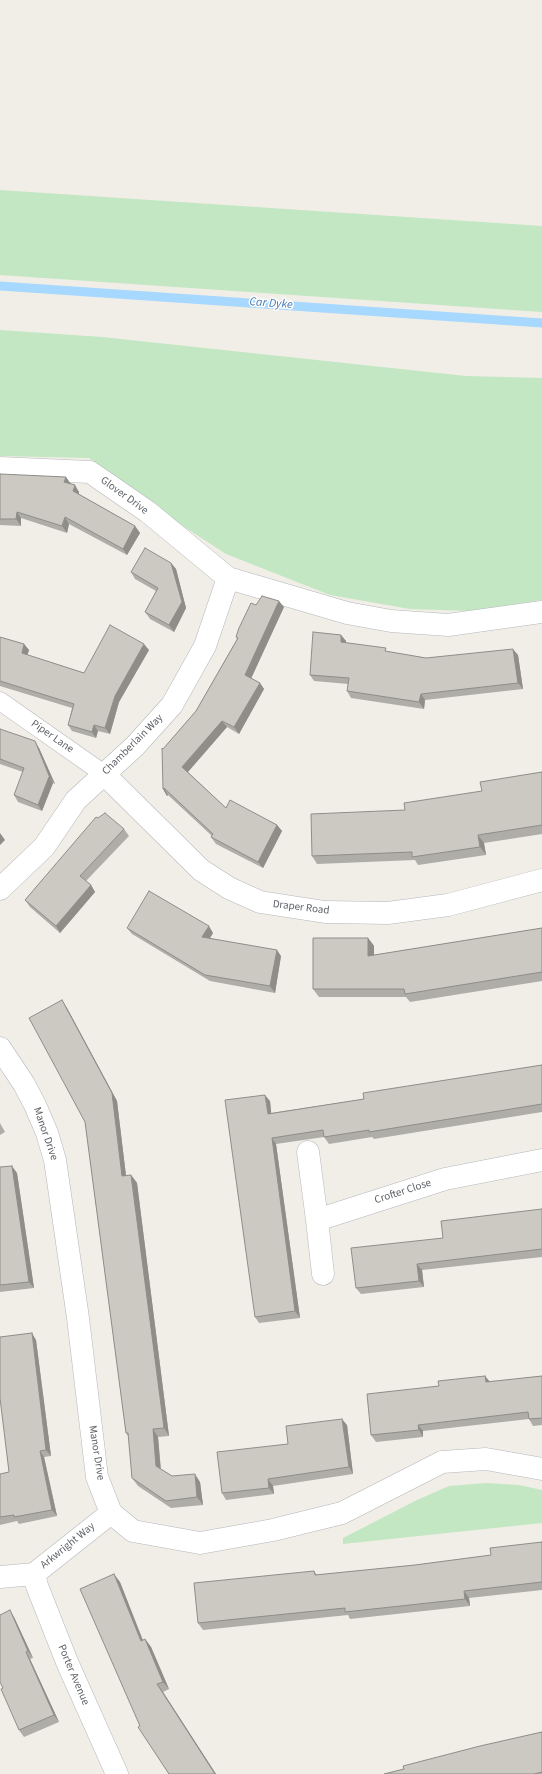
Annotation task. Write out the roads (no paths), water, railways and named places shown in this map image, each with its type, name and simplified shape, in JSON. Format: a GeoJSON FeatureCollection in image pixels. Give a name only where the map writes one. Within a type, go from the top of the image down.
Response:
{"type":"FeatureCollection","features":[{"type":"Feature","properties":{"kind":"street","name":"Glover Drive"},"geometry":{"type":"LineString","coordinates":[[0,468],[90,472],[148,512],[228,578]]}},
{"type":"Feature","properties":{"kind":"street"},"geometry":{"type":"LineString","coordinates":[[228,578],[347,613],[392,621],[448,625],[542,612]]}},
{"type":"Feature","properties":{"kind":"street","name":"Chamberlain Way"},"geometry":{"type":"LineString","coordinates":[[0,889],[44,847],[76,800],[135,746],[172,705],[205,646],[228,578]]}},
{"type":"Feature","properties":{"kind":"street","name":"Draper Road"},"geometry":{"type":"LineString","coordinates":[[104,774],[201,870],[229,888],[260,902],[325,912],[388,914],[448,905],[542,880]]}},
{"type":"Feature","properties":{"kind":"street","name":"Manor Drive"},"geometry":{"type":"LineString","coordinates":[[0,1048],[24,1084],[35,1105],[47,1133],[55,1160],[77,1310],[97,1477],[111,1513],[132,1531],[200,1543],[273,1530],[342,1513],[442,1462],[486,1459],[542,1469]]}},
{"type":"Feature","properties":{"kind":"street"},"geometry":{"type":"LineString","coordinates":[[308,1152],[318,1220],[323,1274]]}},
{"type":"Feature","properties":{"kind":"street","name":"Crofter Close"},"geometry":{"type":"LineString","coordinates":[[318,1220],[445,1179],[542,1160]]}},
{"type":"Feature","properties":{"kind":"street","name":"Arkwright Way"},"geometry":{"type":"LineString","coordinates":[[0,1577],[34,1574],[111,1513]]}},
{"type":"Feature","properties":{"kind":"street","name":"Porter Avenue"},"geometry":{"type":"LineString","coordinates":[[34,1574],[37,1586],[67,1662],[117,1774]]}},
{"type":"Feature","properties":{"kind":"lane","name":"Piper Lane"},"geometry":{"type":"LineString","coordinates":[[0,701],[104,774]]}},
{"type":"Feature","properties":{"kind":"waterway","name":"Car Dyke"},"geometry":{"type":"LineString","coordinates":[[0,286],[542,323]]}}]}
